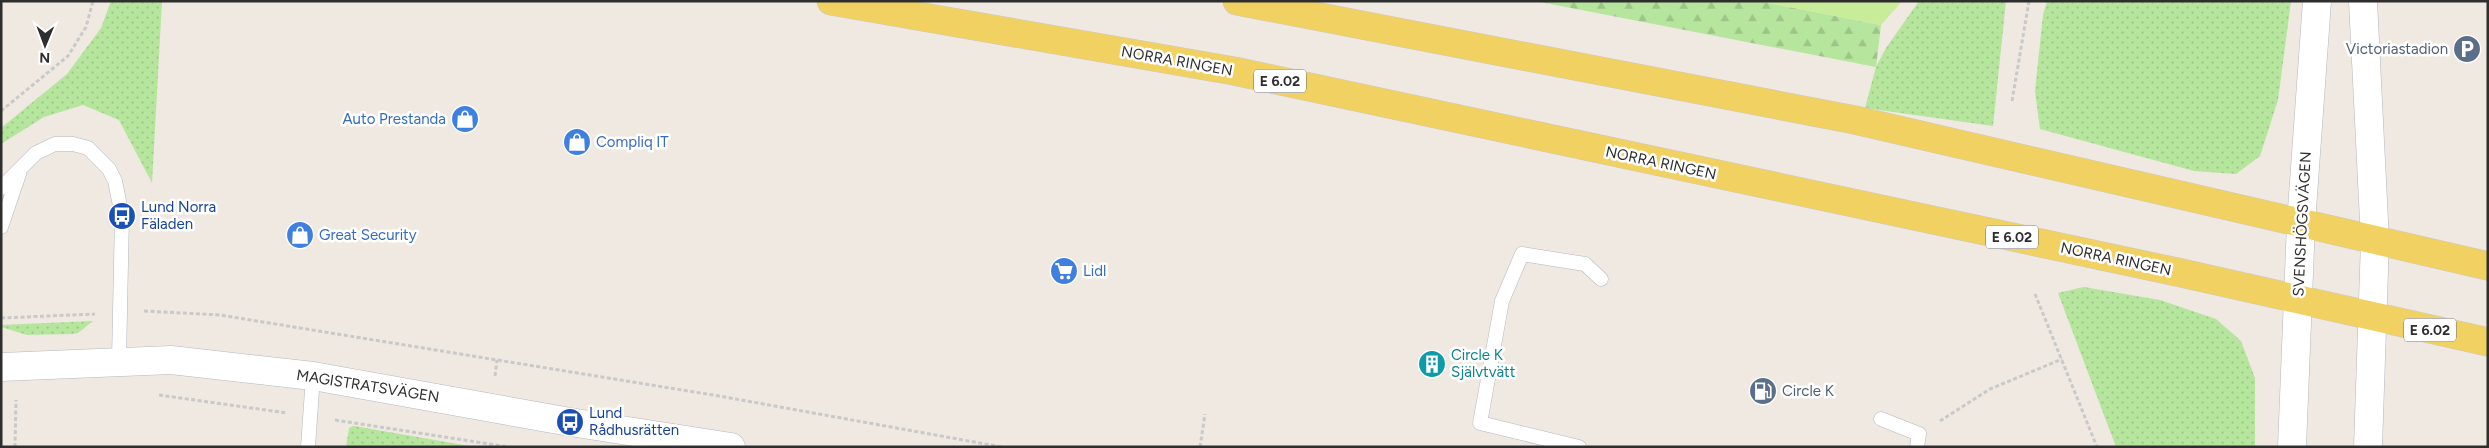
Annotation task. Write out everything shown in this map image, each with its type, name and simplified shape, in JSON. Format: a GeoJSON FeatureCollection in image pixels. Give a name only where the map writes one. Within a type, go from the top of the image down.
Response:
{"type":"FeatureCollection","features":[{"type":"Feature","properties":{"kind":"main road","name":"NORRA RINGEN"},"geometry":{"type":"LineString","coordinates":[[831,1],[1234,71],[2167,270],[2488,342]]}},
{"type":"Feature","properties":{"kind":"main road"},"geometry":{"type":"LineString","coordinates":[[1237,1],[1855,120],[2488,266]]}},
{"type":"Feature","properties":{"kind":"main road","name":"SVENSHÖGSVÄGEN"},"geometry":{"type":"LineString","coordinates":[[2292,447],[2301,223],[2318,1]]}},
{"type":"Feature","properties":{"kind":"main road"},"geometry":{"type":"LineString","coordinates":[[2363,1],[2375,241],[2368,447]]}},
{"type":"Feature","properties":{"kind":"main road","name":"MAGISTRATSVÄGEN"},"geometry":{"type":"LineString","coordinates":[[1,367],[120,360],[171,360],[313,376],[717,446]]}},
{"type":"Feature","properties":{"kind":"lane"},"geometry":{"type":"LineString","coordinates":[[1,188],[36,153],[55,144],[73,144],[88,148],[109,169],[116,181],[122,216],[120,360]]}},
{"type":"Feature","properties":{"kind":"lane"},"geometry":{"type":"LineString","coordinates":[[1,228],[20,171]]}},
{"type":"Feature","properties":{"kind":"lane"},"geometry":{"type":"LineString","coordinates":[[1579,447],[1480,423],[1502,301],[1522,254],[1585,264],[1601,279]]}},
{"type":"Feature","properties":{"kind":"lane"},"geometry":{"type":"LineString","coordinates":[[308,447],[313,376]]}},
{"type":"Feature","properties":{"kind":"lane"},"geometry":{"type":"LineString","coordinates":[[1880,419],[1918,440]]}},
{"type":"Feature","properties":{"kind":"path"},"geometry":{"type":"LineString","coordinates":[[1,110],[68,56],[86,26],[94,1]]}},
{"type":"Feature","properties":{"kind":"path"},"geometry":{"type":"LineString","coordinates":[[2012,101],[2029,1]]}},
{"type":"Feature","properties":{"kind":"path"},"geometry":{"type":"LineString","coordinates":[[2035,294],[2097,447]]}},
{"type":"Feature","properties":{"kind":"path"},"geometry":{"type":"LineString","coordinates":[[1,318],[176,311],[220,314],[709,394],[1002,447]]}},
{"type":"Feature","properties":{"kind":"path"},"geometry":{"type":"LineString","coordinates":[[1918,440],[1990,388],[2062,359]]}},
{"type":"Feature","properties":{"kind":"path"},"geometry":{"type":"LineString","coordinates":[[494,382],[497,360]]}},
{"type":"Feature","properties":{"kind":"path"},"geometry":{"type":"LineString","coordinates":[[157,395],[310,416],[509,447]]}},
{"type":"Feature","properties":{"kind":"path"},"geometry":{"type":"LineString","coordinates":[[15,447],[16,400]]}},
{"type":"Feature","properties":{"kind":"path"},"geometry":{"type":"LineString","coordinates":[[8,401],[25,400]]}},
{"type":"Feature","properties":{"kind":"path"},"geometry":{"type":"LineString","coordinates":[[1200,447],[1205,414]]}},
{"type":"Feature","properties":{"kind":"green space"},"geometry":{"type":"Polygon","coordinates":[[[111,1],[162,1],[152,183],[119,120],[83,105],[44,117],[1,144],[1,128],[67,74],[101,28],[111,1]]]}},
{"type":"Feature","properties":{"kind":"green space"},"geometry":{"type":"Polygon","coordinates":[[[1535,1],[1759,1],[1881,25],[1876,67],[1535,1]]]}},
{"type":"Feature","properties":{"kind":"green space"},"geometry":{"type":"Polygon","coordinates":[[[1759,1],[1902,1],[1881,25],[1759,1]]]}},
{"type":"Feature","properties":{"kind":"green space"},"geometry":{"type":"Polygon","coordinates":[[[1919,1],[2006,1],[1993,126],[1865,108],[1876,67],[1886,48],[1919,1]]]}},
{"type":"Feature","properties":{"kind":"green space"},"geometry":{"type":"Polygon","coordinates":[[[2047,1],[2291,1],[2278,100],[2260,156],[2236,174],[2194,171],[2040,129],[2035,91],[2043,15],[2047,1]]]}},
{"type":"Feature","properties":{"kind":"green space"},"geometry":{"type":"Polygon","coordinates":[[[2084,287],[2160,300],[2216,319],[2241,341],[2255,378],[2255,447],[2116,447],[2058,293],[2084,287]]]}},
{"type":"Feature","properties":{"kind":"green space"},"geometry":{"type":"Polygon","coordinates":[[[93,321],[78,333],[72,334],[27,335],[1,327],[1,325],[93,321]]]}},
{"type":"Feature","properties":{"kind":"green space"},"geometry":{"type":"Polygon","coordinates":[[[353,426],[475,447],[346,447],[349,428],[353,426]]]}},
{"type":"Feature","properties":{"kind":"place","name":"Victoriastadion"},"geometry":{"type":"Point","coordinates":[2467,49]}},
{"type":"Feature","properties":{"kind":"place","name":"Auto Prestanda"},"geometry":{"type":"Point","coordinates":[465,119]}},
{"type":"Feature","properties":{"kind":"place","name":"Compliq IT"},"geometry":{"type":"Point","coordinates":[577,142]}},
{"type":"Feature","properties":{"kind":"place","name":"Lund Norra Fäladen"},"geometry":{"type":"Point","coordinates":[122,216]}},
{"type":"Feature","properties":{"kind":"place","name":"Great Security"},"geometry":{"type":"Point","coordinates":[300,235]}},
{"type":"Feature","properties":{"kind":"place","name":"Lidl"},"geometry":{"type":"Point","coordinates":[1064,271]}},
{"type":"Feature","properties":{"kind":"place","name":"Circle K Självtvätt"},"geometry":{"type":"Point","coordinates":[1432,364]}},
{"type":"Feature","properties":{"kind":"place","name":"Circle K"},"geometry":{"type":"Point","coordinates":[1763,391]}},
{"type":"Feature","properties":{"kind":"place","name":"Lund Rådhusrätten"},"geometry":{"type":"Point","coordinates":[570,422]}}]}
